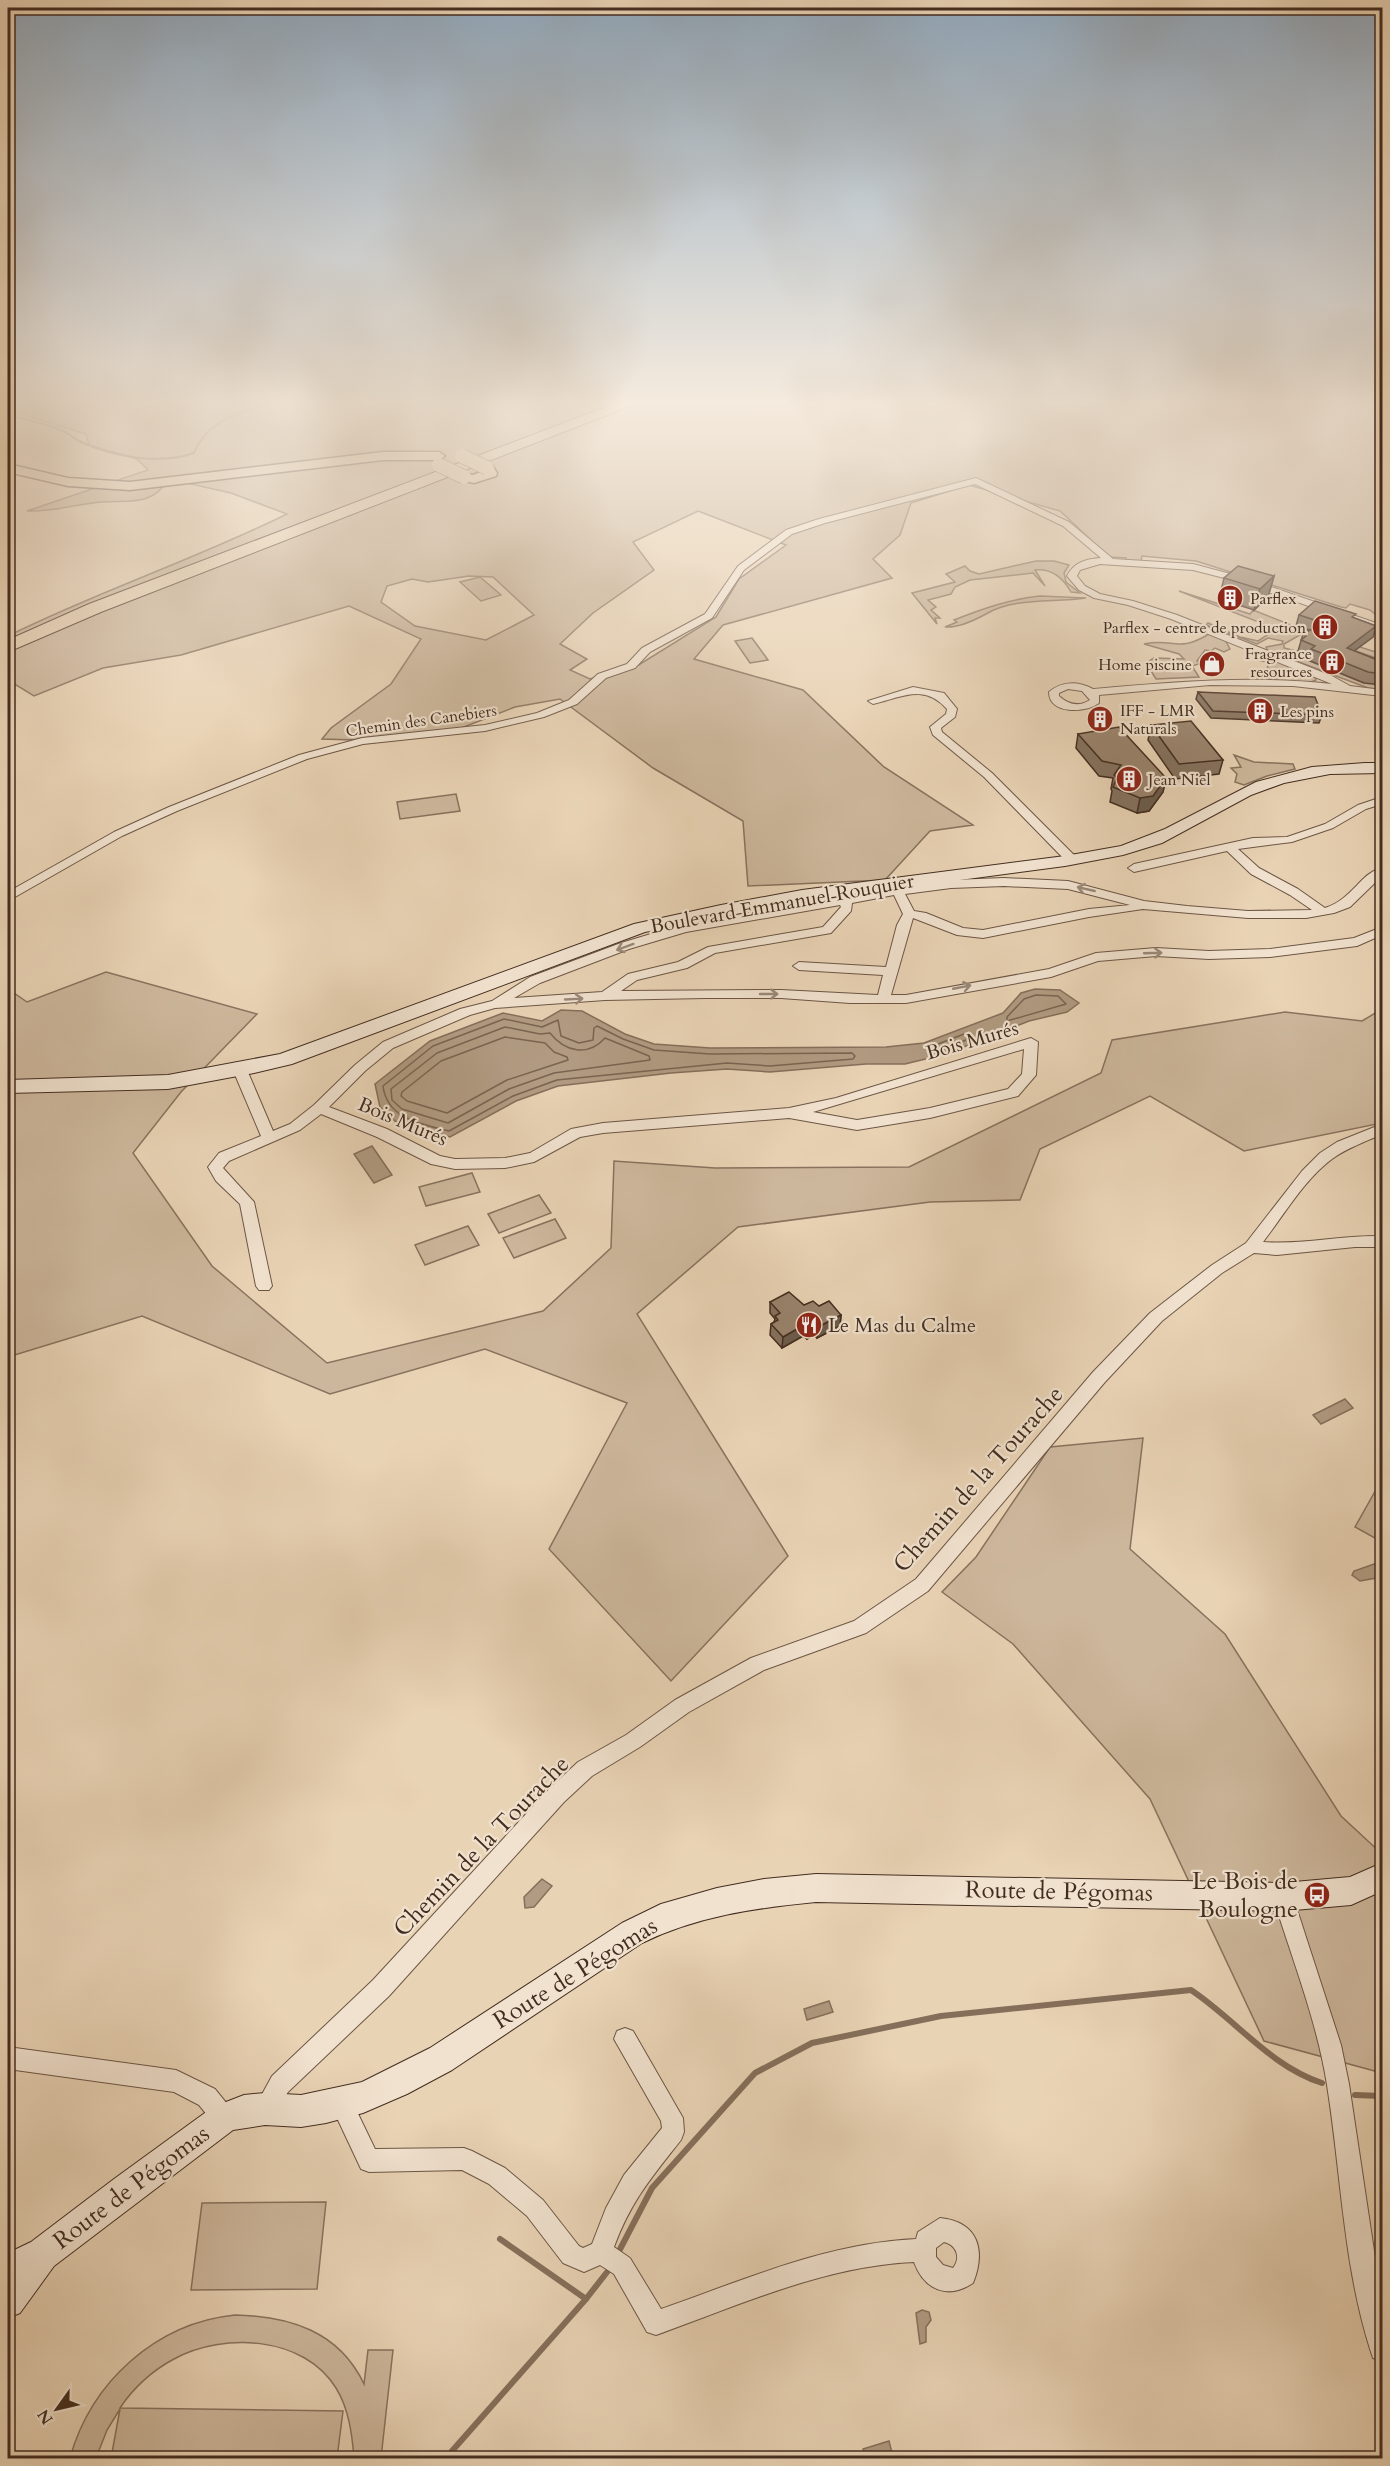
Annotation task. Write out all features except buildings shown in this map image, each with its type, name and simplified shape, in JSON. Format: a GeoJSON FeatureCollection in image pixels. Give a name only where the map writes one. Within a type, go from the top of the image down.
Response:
{"type":"FeatureCollection","features":[{"type":"Feature","properties":{"kind":"highway"},"geometry":{"type":"LineString","coordinates":[[298,525],[321,514]]}},
{"type":"Feature","properties":{"kind":"highway"},"geometry":{"type":"LineString","coordinates":[[8,639],[86,605],[326,514]]}},
{"type":"Feature","properties":{"kind":"highway"},"geometry":{"type":"LineString","coordinates":[[8,647],[95,608],[341,514]]}},
{"type":"Feature","properties":{"kind":"highway"},"geometry":{"type":"LineString","coordinates":[[247,550],[363,514]]}},
{"type":"Feature","properties":{"kind":"street","name":"Chemin des Canebiers"},"geometry":{"type":"LineString","coordinates":[[8,897],[118,834],[183,804],[303,757],[362,741],[485,728],[540,715],[573,702],[602,676],[631,666],[646,650],[709,616],[741,568],[789,532],[849,514]]}},
{"type":"Feature","properties":{"kind":"street","name":"Chemin des Canebiers"},"geometry":{"type":"LineString","coordinates":[[1045,514],[1066,524],[1109,560]]}},
{"type":"Feature","properties":{"kind":"street"},"geometry":{"type":"LineString","coordinates":[[1344,687],[1328,678],[1174,616],[1097,596],[1075,583],[1072,576],[1076,567],[1090,562],[1109,560],[1164,563],[1239,579],[1383,628]]}},
{"type":"Feature","properties":{"kind":"street"},"geometry":{"type":"LineString","coordinates":[[1092,692],[1193,682],[1293,683],[1383,693]]}},
{"type":"Feature","properties":{"kind":"street"},"geometry":{"type":"LineString","coordinates":[[873,701],[913,690],[940,695],[952,709],[951,715],[935,726],[937,733],[988,775],[1071,859]]}},
{"type":"Feature","properties":{"kind":"street","name":"Boulevard Emmanuel Rouquier"},"geometry":{"type":"LineString","coordinates":[[8,1086],[168,1082],[240,1070],[285,1059],[640,928],[678,918],[833,890],[1102,855],[1152,843],[1244,793],[1274,780],[1336,768],[1383,768]]}},
{"type":"Feature","properties":{"kind":"street"},"geometry":{"type":"LineString","coordinates":[[1134,868],[1253,842],[1288,840],[1329,826],[1362,807],[1383,800]]}},
{"type":"Feature","properties":{"kind":"street"},"geometry":{"type":"LineString","coordinates":[[1230,848],[1255,871],[1294,892],[1323,912]]}},
{"type":"Feature","properties":{"kind":"street","name":"Bois Murés"},"geometry":{"type":"LineString","coordinates":[[495,1004],[536,980],[625,946],[684,928],[898,891],[951,884],[1004,882],[1068,885],[1127,899],[1142,905],[1284,916],[1323,912],[1345,905],[1371,877],[1383,871]]}},
{"type":"Feature","properties":{"kind":"street"},"geometry":{"type":"LineString","coordinates":[[883,1000],[909,914],[898,891]]}},
{"type":"Feature","properties":{"kind":"street"},"geometry":{"type":"LineString","coordinates":[[605,996],[633,977],[682,965],[712,950],[827,930],[847,908],[846,900]]}},
{"type":"Feature","properties":{"kind":"street","name":"Bois Murés"},"geometry":{"type":"LineString","coordinates":[[909,914],[922,916],[962,932],[983,934],[1142,905]]}},
{"type":"Feature","properties":{"kind":"street","name":"Bois Murés"},"geometry":{"type":"LineString","coordinates":[[264,1286],[247,1202],[239,1191],[220,1177],[215,1167],[224,1157],[295,1127],[388,1045],[465,1012],[495,1004],[605,996],[781,994],[883,1000],[906,999],[1051,973],[1096,957],[1155,952],[1209,955],[1270,953],[1357,942],[1383,931]]}},
{"type":"Feature","properties":{"kind":"street"},"geometry":{"type":"LineString","coordinates":[[799,966],[891,971]]}},
{"type":"Feature","properties":{"kind":"street"},"geometry":{"type":"LineString","coordinates":[[536,980],[548,1000]]}},
{"type":"Feature","properties":{"kind":"street","name":"Bois Murés"},"geometry":{"type":"LineString","coordinates":[[319,1108],[382,1133],[436,1160],[474,1164],[505,1163],[534,1157],[576,1133],[603,1128],[789,1113],[837,1102],[1031,1042],[1029,1075],[1013,1093],[930,1113],[857,1125],[789,1113]]}},
{"type":"Feature","properties":{"kind":"street"},"geometry":{"type":"LineString","coordinates":[[240,1070],[269,1138]]}},
{"type":"Feature","properties":{"kind":"street","name":"Chemin de la Tourache"},"geometry":{"type":"LineString","coordinates":[[265,2109],[280,2084],[381,1988],[557,1795],[585,1769],[633,1742],[682,1706],[713,1688],[758,1664],[860,1627],[922,1585],[1100,1377],[1156,1317],[1216,1269],[1251,1247],[1307,1175],[1325,1157],[1342,1146],[1383,1129]]}},
{"type":"Feature","properties":{"kind":"street"},"geometry":{"type":"LineString","coordinates":[[1251,1247],[1277,1249],[1355,1241],[1383,1242]]}},
{"type":"Feature","properties":{"kind":"street","name":"Route de Pégomas"},"geometry":{"type":"LineString","coordinates":[[8,2270],[43,2254],[125,2190],[224,2118],[244,2111],[265,2109],[301,2111],[341,2103],[363,2097],[396,2083],[441,2059],[632,1933],[671,1914],[764,1893],[816,1888],[1283,1897],[1351,1890],[1383,1877]]}},
{"type":"Feature","properties":{"kind":"street"},"geometry":{"type":"LineString","coordinates":[[1283,1897],[1330,2045],[1338,2084],[1366,2282],[1380,2336]]}},
{"type":"Feature","properties":{"kind":"street"},"geometry":{"type":"LineString","coordinates":[[625,2039],[672,2118],[673,2132],[632,2183],[614,2216],[610,2258],[656,2323],[819,2265],[881,2252],[924,2250]]}},
{"type":"Feature","properties":{"kind":"street"},"geometry":{"type":"LineString","coordinates":[[8,2058],[176,2081],[207,2097],[224,2118]]}},
{"type":"Feature","properties":{"kind":"street"},"geometry":{"type":"LineString","coordinates":[[341,2103],[369,2161],[464,2159],[497,2176],[535,2208],[570,2254],[584,2260],[610,2258]]}},
{"type":"Feature","properties":{"kind":"street","name":"Route de Pégomas"},"geometry":{"type":"LineString","coordinates":[[8,2301],[43,2254]]}},
{"type":"Feature","properties":{"kind":"shaded area"},"geometry":{"type":"Polygon","coordinates":[[[287,514],[692,514],[633,542],[654,570],[593,613],[560,644],[587,659],[570,670],[590,679],[637,666],[716,617],[739,579],[786,545],[706,514],[907,514],[900,535],[873,559],[892,578],[723,625],[694,659],[803,690],[884,767],[973,825],[930,831],[885,880],[748,886],[743,821],[653,768],[560,699],[515,707],[451,732],[389,741],[322,739],[331,728],[391,684],[421,639],[349,606],[181,655],[103,668],[34,696],[8,680],[8,636],[77,604],[287,514]],[[469,576],[428,582],[412,579],[387,586],[381,602],[415,626],[486,640],[534,615],[493,577],[469,576]]]}},
{"type":"Feature","properties":{"kind":"shaded area"},"geometry":{"type":"Polygon","coordinates":[[[1063,514],[1382,514],[1382,620],[1370,610],[1350,604],[1346,608],[1341,607],[1196,561],[1142,556],[1141,561],[1125,561],[1126,558],[1111,557],[1063,514]]]}},
{"type":"Feature","properties":{"kind":"shaded area"},"geometry":{"type":"Polygon","coordinates":[[[1036,561],[1054,561],[1069,565],[1064,573],[1066,582],[1080,593],[1071,592],[1056,575],[1041,570],[1035,570],[1045,586],[1033,573],[970,580],[955,587],[951,594],[928,600],[936,607],[931,610],[940,618],[935,618],[937,624],[912,593],[955,582],[946,574],[965,566],[970,571],[979,574],[1036,561]]]}},
{"type":"Feature","properties":{"kind":"shaded area"},"geometry":{"type":"Polygon","coordinates":[[[480,577],[501,595],[481,601],[460,582],[480,577]]]}},
{"type":"Feature","properties":{"kind":"shaded area"},"geometry":{"type":"Polygon","coordinates":[[[1179,591],[1250,614],[1253,610],[1291,625],[1382,654],[1382,660],[1296,630],[1300,635],[1284,644],[1284,648],[1301,652],[1300,657],[1364,683],[1382,685],[1382,690],[1368,688],[1267,650],[1266,647],[1282,644],[1283,641],[1268,638],[1257,644],[1206,625],[1208,623],[1240,637],[1258,641],[1275,630],[1179,591]]]}},
{"type":"Feature","properties":{"kind":"shaded area"},"geometry":{"type":"Polygon","coordinates":[[[1040,596],[1086,598],[1009,605],[966,623],[945,627],[957,622],[954,620],[986,608],[1018,599],[1040,596]]]}},
{"type":"Feature","properties":{"kind":"shaded area"},"geometry":{"type":"Polygon","coordinates":[[[1209,634],[1225,640],[1230,649],[1224,652],[1215,648],[1211,651],[1205,650],[1197,661],[1202,663],[1192,666],[1199,677],[1156,679],[1149,668],[1153,667],[1149,661],[1154,658],[1184,659],[1179,654],[1144,644],[1190,643],[1209,634]]]}},
{"type":"Feature","properties":{"kind":"shaded area"},"geometry":{"type":"Polygon","coordinates":[[[752,638],[768,660],[750,663],[735,641],[752,638]]]}},
{"type":"Feature","properties":{"kind":"shaded area"},"geometry":{"type":"Polygon","coordinates":[[[1269,657],[1315,675],[1316,680],[1309,683],[1257,679],[1253,673],[1267,675],[1268,662],[1262,661],[1269,657]]]}},
{"type":"Feature","properties":{"kind":"shaded area"},"geometry":{"type":"Polygon","coordinates":[[[1234,755],[1254,762],[1293,764],[1295,769],[1244,785],[1235,782],[1237,774],[1231,768],[1241,767],[1234,755]]]}},
{"type":"Feature","properties":{"kind":"shaded area"},"geometry":{"type":"Polygon","coordinates":[[[456,794],[460,811],[400,819],[397,802],[456,794]]]}},
{"type":"Feature","properties":{"kind":"shaded area"},"geometry":{"type":"Polygon","coordinates":[[[106,972],[257,1014],[181,1092],[133,1153],[212,1266],[327,1363],[543,1311],[611,1248],[614,1161],[715,1168],[909,1167],[1101,1073],[1112,1040],[1285,1012],[1362,1021],[1382,1009],[1382,1123],[1244,1151],[1150,1096],[1040,1149],[1020,1200],[930,1202],[738,1227],[637,1314],[788,1556],[671,1681],[549,1549],[627,1403],[485,1349],[330,1394],[142,1316],[8,1357],[8,989],[27,1002],[106,972]]]}},
{"type":"Feature","properties":{"kind":"shaded area"},"geometry":{"type":"Polygon","coordinates":[[[472,1173],[480,1192],[426,1206],[419,1187],[472,1173]]]}},
{"type":"Feature","properties":{"kind":"shaded area"},"geometry":{"type":"Polygon","coordinates":[[[539,1195],[551,1213],[499,1233],[488,1214],[539,1195]]]}},
{"type":"Feature","properties":{"kind":"shaded area"},"geometry":{"type":"Polygon","coordinates":[[[555,1219],[566,1238],[514,1258],[503,1238],[555,1219]]]}},
{"type":"Feature","properties":{"kind":"shaded area"},"geometry":{"type":"Polygon","coordinates":[[[468,1226],[479,1245],[425,1265],[415,1245],[468,1226]]]}},
{"type":"Feature","properties":{"kind":"shaded area"},"geometry":{"type":"Polygon","coordinates":[[[1143,1438],[1130,1549],[1225,1634],[1341,1816],[1382,1854],[1382,2073],[1264,2041],[1150,1799],[1013,1644],[942,1592],[976,1557],[1050,1447],[1143,1438]]]}},
{"type":"Feature","properties":{"kind":"shaded area"},"geometry":{"type":"Polygon","coordinates":[[[1382,1479],[1382,1542],[1355,1527],[1382,1479]]]}},
{"type":"Feature","properties":{"kind":"shaded area"},"geometry":{"type":"Polygon","coordinates":[[[326,2202],[317,2289],[191,2290],[202,2203],[326,2202]]]}},
{"type":"Feature","properties":{"kind":"shaded area"},"geometry":{"type":"Polygon","coordinates":[[[235,2315],[274,2319],[310,2330],[341,2351],[364,2384],[368,2350],[393,2350],[381,2458],[354,2458],[351,2431],[344,2404],[336,2388],[322,2371],[304,2358],[284,2349],[262,2344],[239,2343],[194,2350],[174,2359],[144,2380],[120,2408],[343,2411],[337,2458],[111,2458],[120,2409],[107,2430],[96,2458],[70,2458],[80,2430],[94,2405],[111,2381],[131,2361],[154,2344],[179,2330],[206,2320],[235,2315]]]}},
{"type":"Feature","properties":{"kind":"water"},"geometry":{"type":"Polygon","coordinates":[[[1035,989],[1060,990],[1079,1003],[1067,1012],[1029,1021],[946,1054],[905,1064],[866,1064],[770,1072],[727,1069],[558,1086],[516,1101],[450,1137],[395,1121],[380,1107],[375,1084],[430,1041],[503,1013],[542,1021],[561,1010],[582,1011],[625,1034],[654,1044],[710,1048],[886,1047],[924,1043],[1003,1013],[1021,993],[1035,989]]]}},
{"type":"Feature","properties":{"kind":"water"},"geometry":{"type":"Polygon","coordinates":[[[372,1146],[392,1175],[374,1183],[354,1154],[372,1146]]]}},
{"type":"Feature","properties":{"kind":"water"},"geometry":{"type":"Polygon","coordinates":[[[1345,1399],[1353,1408],[1321,1424],[1313,1415],[1345,1399]]]}},
{"type":"Feature","properties":{"kind":"water"},"geometry":{"type":"Polygon","coordinates":[[[1374,1564],[1382,1566],[1382,1577],[1360,1581],[1352,1575],[1354,1571],[1374,1564]]]}},
{"type":"Feature","properties":{"kind":"water"},"geometry":{"type":"Polygon","coordinates":[[[542,1879],[552,1886],[534,1907],[525,1908],[524,1897],[542,1879]]]}},
{"type":"Feature","properties":{"kind":"water"},"geometry":{"type":"Polygon","coordinates":[[[829,2001],[833,2012],[807,2020],[804,2009],[829,2001]]]}},
{"type":"Feature","properties":{"kind":"water"},"geometry":{"type":"Polygon","coordinates":[[[922,2310],[929,2312],[931,2320],[926,2327],[926,2342],[920,2344],[916,2313],[922,2310]]]}},
{"type":"Feature","properties":{"kind":"water"},"geometry":{"type":"Polygon","coordinates":[[[889,2441],[893,2457],[866,2458],[863,2449],[889,2441]]]}},
{"type":"Feature","properties":{"kind":"waterway"},"geometry":{"type":"LineString","coordinates":[[617,2255],[652,2188],[755,2073],[812,2043],[941,2016],[1191,1990],[1286,2066],[1322,2083]]}},
{"type":"Feature","properties":{"kind":"waterway"},"geometry":{"type":"LineString","coordinates":[[1355,2095],[1382,2096]]}},
{"type":"Feature","properties":{"kind":"waterway"},"geometry":{"type":"LineString","coordinates":[[500,2239],[586,2299]]}},
{"type":"Feature","properties":{"kind":"waterway"},"geometry":{"type":"LineString","coordinates":[[586,2299],[611,2267]]}},
{"type":"Feature","properties":{"kind":"waterway"},"geometry":{"type":"LineString","coordinates":[[452,2451],[586,2299]]}},
{"type":"Feature","properties":{"kind":"place","name":"Parflex"},"geometry":{"type":"Point","coordinates":[1230,598]}},
{"type":"Feature","properties":{"kind":"place","name":"Parflex - centre de production"},"geometry":{"type":"Point","coordinates":[1325,627]}},
{"type":"Feature","properties":{"kind":"place","name":"Fragrance resources"},"geometry":{"type":"Point","coordinates":[1332,662]}},
{"type":"Feature","properties":{"kind":"place","name":"Home piscine"},"geometry":{"type":"Point","coordinates":[1212,664]}},
{"type":"Feature","properties":{"kind":"place","name":"Les pins"},"geometry":{"type":"Point","coordinates":[1260,711]}},
{"type":"Feature","properties":{"kind":"place","name":"IFF - LMR Naturals"},"geometry":{"type":"Point","coordinates":[1100,719]}},
{"type":"Feature","properties":{"kind":"place","name":"Jean Niel"},"geometry":{"type":"Point","coordinates":[1129,779]}},
{"type":"Feature","properties":{"kind":"place","name":"Le Mas du Calme"},"geometry":{"type":"Point","coordinates":[809,1325]}},
{"type":"Feature","properties":{"kind":"place","name":"Le Bois de Boulogne"},"geometry":{"type":"Point","coordinates":[1317,1895]}}]}
